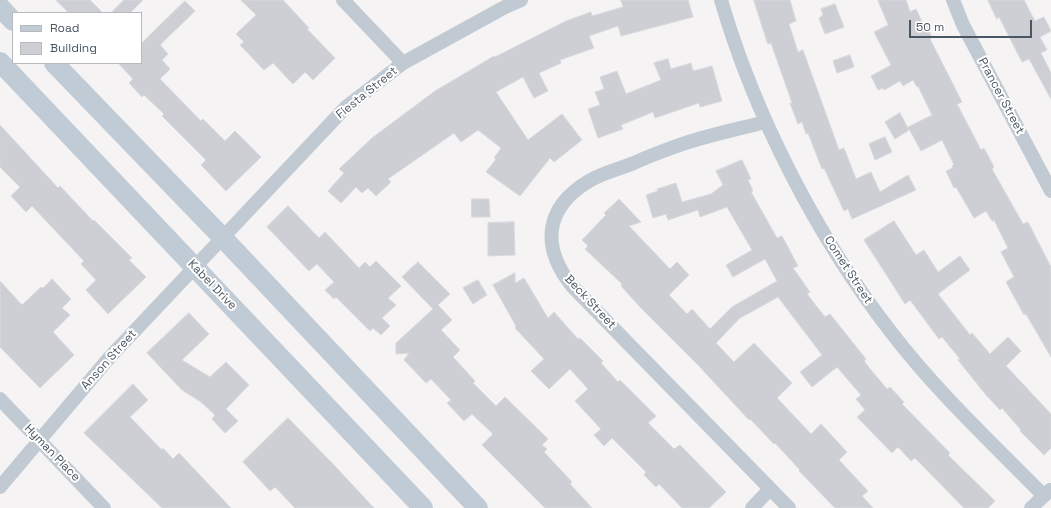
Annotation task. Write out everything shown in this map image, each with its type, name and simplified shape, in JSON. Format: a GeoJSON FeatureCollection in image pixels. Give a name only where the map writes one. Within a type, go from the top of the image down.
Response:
{"type":"FeatureCollection","features":[{"type":"Feature","properties":{"kind":"street"},"geometry":{"type":"LineString","coordinates":[[342,0],[403,63]]}},
{"type":"Feature","properties":{"kind":"street","name":"Fiesta Street"},"geometry":{"type":"LineString","coordinates":[[222,237],[346,107],[403,63],[505,7],[521,0]]}},
{"type":"Feature","properties":{"kind":"street","name":"Comet Street"},"geometry":{"type":"LineString","coordinates":[[721,0],[734,45],[765,122],[800,189],[849,276],[891,333],[946,397],[1048,493]]}},
{"type":"Feature","properties":{"kind":"street","name":"Prancer Street"},"geometry":{"type":"LineString","coordinates":[[953,0],[963,25],[1051,191]]}},
{"type":"Feature","properties":{"kind":"street"},"geometry":{"type":"LineString","coordinates":[[0,7],[12,20]]}},
{"type":"Feature","properties":{"kind":"street","name":"Kabel Drive"},"geometry":{"type":"LineString","coordinates":[[0,62],[424,508]]}},
{"type":"Feature","properties":{"kind":"street"},"geometry":{"type":"LineString","coordinates":[[55,64],[222,237],[478,508]]}},
{"type":"Feature","properties":{"kind":"street","name":"Beck Street"},"geometry":{"type":"LineString","coordinates":[[765,122],[675,146],[589,181],[561,204],[551,226],[551,239],[553,250],[563,274],[572,286],[788,508]]}},
{"type":"Feature","properties":{"kind":"street","name":"Anson Street"},"geometry":{"type":"LineString","coordinates":[[0,487],[109,358],[222,237]]}},
{"type":"Feature","properties":{"kind":"street","name":"Hyman Place"},"geometry":{"type":"LineString","coordinates":[[0,399],[104,508]]}},
{"type":"Feature","properties":{"kind":"street"},"geometry":{"type":"LineString","coordinates":[[752,508],[770,489]]}},
{"type":"Feature","properties":{"kind":"street"},"geometry":{"type":"LineString","coordinates":[[1031,508],[1048,493]]}},
{"type":"Feature","properties":{"kind":"building"},"geometry":{"type":"Polygon","coordinates":[[[56,0],[90,0],[102,12],[68,12],[56,0]]]}},
{"type":"Feature","properties":{"kind":"building"},"geometry":{"type":"Polygon","coordinates":[[[124,0],[143,0],[131,12],[112,12],[124,0]]]}},
{"type":"Feature","properties":{"kind":"building"},"geometry":{"type":"Polygon","coordinates":[[[241,0],[283,0],[309,28],[307,29],[335,58],[313,80],[305,72],[293,84],[273,63],[264,70],[240,45],[244,42],[236,34],[256,15],[241,0]]]}},
{"type":"Feature","properties":{"kind":"building"},"geometry":{"type":"Polygon","coordinates":[[[621,0],[688,0],[693,17],[621,36],[618,26],[589,36],[594,48],[560,60],[561,63],[539,73],[548,91],[534,98],[523,77],[496,92],[528,140],[562,114],[582,140],[554,162],[550,158],[520,196],[486,172],[496,159],[494,158],[501,148],[478,130],[461,142],[454,133],[388,179],[391,182],[376,196],[368,188],[362,193],[356,187],[341,203],[328,191],[344,173],[339,169],[372,138],[435,91],[494,56],[495,57],[566,21],[591,12],[592,16],[623,7],[621,0]]]}},
{"type":"Feature","properties":{"kind":"building"},"geometry":{"type":"Polygon","coordinates":[[[754,0],[790,0],[796,21],[789,24],[798,52],[803,50],[839,150],[844,148],[856,179],[871,172],[880,192],[908,175],[916,190],[852,219],[848,209],[844,211],[824,168],[822,169],[808,133],[806,134],[802,122],[798,124],[771,43],[768,44],[754,0]]]}},
{"type":"Feature","properties":{"kind":"building"},"geometry":{"type":"Polygon","coordinates":[[[878,0],[906,0],[910,12],[916,9],[923,24],[925,23],[932,37],[930,39],[962,102],[957,104],[981,150],[984,148],[994,167],[992,169],[1023,224],[1028,222],[1051,267],[1051,357],[1026,314],[1024,315],[1006,282],[1014,277],[1001,252],[1008,248],[994,220],[992,221],[986,211],[974,218],[956,187],[954,188],[946,171],[953,168],[952,166],[954,165],[942,140],[921,151],[908,127],[932,115],[918,86],[917,87],[913,80],[903,86],[900,81],[884,90],[883,88],[878,90],[871,76],[891,65],[874,32],[888,25],[878,0]]]}},
{"type":"Feature","properties":{"kind":"building"},"geometry":{"type":"Polygon","coordinates":[[[988,0],[1024,0],[1035,21],[1044,17],[1051,31],[1040,37],[1047,50],[1041,53],[1051,73],[1051,99],[1029,59],[1022,62],[999,17],[997,19],[988,0]]]}},
{"type":"Feature","properties":{"kind":"building"},"geometry":{"type":"Polygon","coordinates":[[[185,1],[195,11],[160,45],[168,54],[162,60],[170,69],[160,79],[201,121],[203,119],[225,141],[235,131],[261,157],[226,191],[201,165],[206,160],[162,116],[164,114],[144,95],[142,97],[129,83],[133,79],[119,64],[142,64],[142,43],[185,1]]]}},
{"type":"Feature","properties":{"kind":"building"},"geometry":{"type":"Polygon","coordinates":[[[835,4],[844,27],[825,34],[819,18],[823,15],[821,9],[835,4]]]}},
{"type":"Feature","properties":{"kind":"building"},"geometry":{"type":"Polygon","coordinates":[[[850,55],[854,67],[837,73],[833,61],[850,55]]]}},
{"type":"Feature","properties":{"kind":"building"},"geometry":{"type":"Polygon","coordinates":[[[668,59],[671,69],[691,63],[693,71],[712,66],[722,101],[700,107],[699,103],[655,118],[653,112],[621,125],[623,129],[598,138],[588,109],[600,105],[595,92],[604,89],[600,77],[617,71],[626,94],[661,80],[654,63],[668,59]]]}},
{"type":"Feature","properties":{"kind":"building"},"geometry":{"type":"Polygon","coordinates":[[[900,113],[909,130],[895,139],[885,122],[900,113]]]}},
{"type":"Feature","properties":{"kind":"building"},"geometry":{"type":"Polygon","coordinates":[[[0,125],[58,188],[60,186],[93,221],[94,220],[132,258],[129,260],[146,277],[108,314],[86,290],[96,280],[81,264],[84,261],[32,206],[26,212],[11,196],[20,187],[0,167],[0,125]]]}},
{"type":"Feature","properties":{"kind":"building"},"geometry":{"type":"Polygon","coordinates":[[[885,137],[892,152],[875,160],[869,144],[885,137]]]}},
{"type":"Feature","properties":{"kind":"building"},"geometry":{"type":"Polygon","coordinates":[[[742,160],[751,179],[748,180],[753,191],[751,192],[777,238],[782,236],[798,266],[793,268],[810,292],[807,294],[825,317],[830,314],[866,359],[864,361],[887,389],[890,387],[904,402],[902,404],[950,453],[948,455],[995,501],[988,508],[964,508],[915,458],[911,461],[898,447],[892,453],[857,417],[865,410],[856,399],[861,395],[837,367],[812,387],[800,372],[822,355],[778,297],[740,318],[716,343],[734,362],[754,343],[792,383],[777,398],[811,434],[821,424],[847,452],[839,460],[868,491],[862,496],[873,508],[835,508],[799,471],[800,470],[775,443],[774,444],[750,419],[749,420],[698,365],[641,308],[621,286],[622,284],[585,249],[588,246],[582,240],[606,215],[604,213],[619,199],[641,222],[629,226],[670,269],[677,262],[689,275],[669,295],[687,314],[692,309],[710,329],[732,307],[777,281],[765,259],[733,277],[726,265],[752,250],[727,207],[700,217],[698,210],[668,220],[666,214],[653,218],[646,195],[658,191],[657,189],[676,183],[682,202],[711,194],[723,185],[716,171],[742,160]]]}},
{"type":"Feature","properties":{"kind":"building"},"geometry":{"type":"Polygon","coordinates":[[[472,199],[489,199],[490,217],[472,217],[472,199]]]}},
{"type":"Feature","properties":{"kind":"building"},"geometry":{"type":"Polygon","coordinates":[[[288,206],[319,238],[325,232],[359,268],[365,262],[370,267],[376,261],[401,286],[388,298],[396,305],[382,318],[390,326],[381,335],[373,328],[370,331],[336,297],[334,299],[325,290],[334,282],[317,264],[309,271],[267,227],[288,206]]]}},
{"type":"Feature","properties":{"kind":"building"},"geometry":{"type":"Polygon","coordinates":[[[894,221],[916,255],[924,250],[938,272],[960,256],[970,270],[938,294],[970,335],[972,333],[990,354],[1008,337],[1021,351],[1006,366],[1051,414],[1051,448],[1044,455],[1020,431],[1021,430],[1002,408],[1000,410],[986,395],[958,360],[960,359],[942,337],[939,339],[910,300],[905,304],[864,240],[894,221]]]}},
{"type":"Feature","properties":{"kind":"building"},"geometry":{"type":"Polygon","coordinates":[[[514,222],[515,255],[488,256],[488,223],[514,222]]]}},
{"type":"Feature","properties":{"kind":"building"},"geometry":{"type":"Polygon","coordinates":[[[418,262],[450,294],[438,305],[452,320],[441,330],[460,350],[453,357],[475,381],[473,383],[496,406],[505,397],[548,439],[542,445],[547,449],[544,452],[572,482],[570,484],[592,508],[545,508],[482,445],[493,434],[472,414],[464,421],[447,403],[451,400],[431,379],[426,383],[404,360],[409,353],[396,354],[396,343],[433,309],[402,277],[418,262]]]}},
{"type":"Feature","properties":{"kind":"building"},"geometry":{"type":"Polygon","coordinates":[[[515,273],[515,283],[524,278],[548,318],[554,312],[578,339],[580,338],[603,361],[601,363],[618,382],[620,380],[656,416],[648,423],[674,449],[680,445],[726,492],[709,508],[682,508],[659,484],[656,487],[644,475],[646,472],[612,438],[604,446],[594,435],[601,429],[575,401],[588,389],[570,369],[549,389],[531,371],[544,359],[515,328],[516,326],[493,285],[515,273]]]}},
{"type":"Feature","properties":{"kind":"building"},"geometry":{"type":"Polygon","coordinates":[[[52,279],[71,299],[62,308],[70,315],[53,332],[74,355],[40,388],[0,347],[0,281],[22,305],[52,279]]]}},
{"type":"Feature","properties":{"kind":"building"},"geometry":{"type":"Polygon","coordinates":[[[478,280],[487,295],[473,304],[463,288],[478,280]]]}},
{"type":"Feature","properties":{"kind":"building"},"geometry":{"type":"Polygon","coordinates":[[[189,313],[209,334],[182,360],[210,377],[226,362],[249,385],[226,409],[238,421],[225,433],[212,419],[215,415],[201,402],[182,390],[147,353],[189,313]]]}},
{"type":"Feature","properties":{"kind":"building"},"geometry":{"type":"Polygon","coordinates":[[[133,384],[148,400],[130,417],[162,450],[163,448],[173,459],[179,453],[231,508],[162,508],[84,433],[133,384]]]}},
{"type":"Feature","properties":{"kind":"building"},"geometry":{"type":"Polygon","coordinates":[[[288,418],[374,508],[295,508],[275,487],[270,491],[243,462],[288,418]]]}}]}
